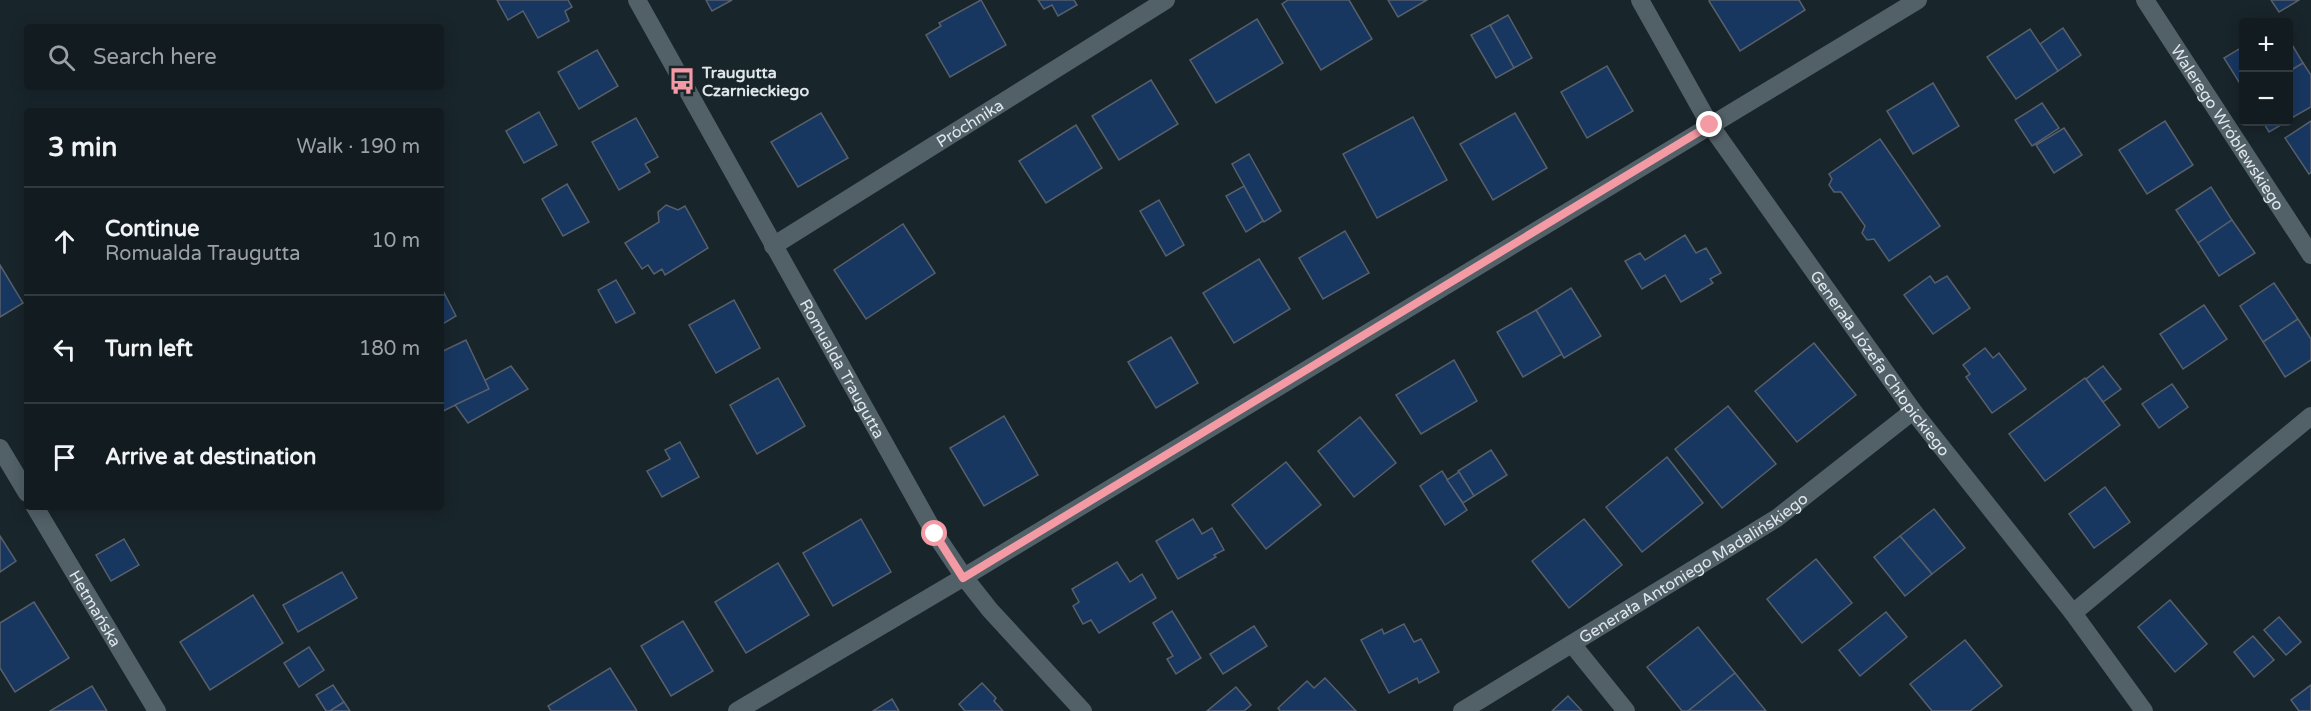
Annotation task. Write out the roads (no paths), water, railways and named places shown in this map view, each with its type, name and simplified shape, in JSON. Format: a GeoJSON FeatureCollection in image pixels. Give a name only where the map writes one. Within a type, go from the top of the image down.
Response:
{"type":"FeatureCollection","features":[{"type":"Feature","properties":{"kind":"street","name":"Romualda Traugutta"},"geometry":{"type":"LineString","coordinates":[[637,0],[935,534],[963,578],[1083,711]]}},
{"type":"Feature","properties":{"kind":"street","name":"Generała Józefa Chłopickiego"},"geometry":{"type":"LineString","coordinates":[[1640,0],[1710,125],[1913,411],[2073,613],[2144,711]]}},
{"type":"Feature","properties":{"kind":"street"},"geometry":{"type":"LineString","coordinates":[[737,711],[963,578],[1918,0]]}},
{"type":"Feature","properties":{"kind":"street","name":"Walerego Wróblewskiego"},"geometry":{"type":"LineString","coordinates":[[2145,0],[2311,255]]}},
{"type":"Feature","properties":{"kind":"street","name":"Próchnika"},"geometry":{"type":"LineString","coordinates":[[773,246],[1155,3]]}},
{"type":"Feature","properties":{"kind":"street","name":"Generała Antoniego Madalińskiego"},"geometry":{"type":"LineString","coordinates":[[1462,711],[1777,518],[1913,411]]}},
{"type":"Feature","properties":{"kind":"street"},"geometry":{"type":"LineString","coordinates":[[2073,613],[2311,416]]}},
{"type":"Feature","properties":{"kind":"street"},"geometry":{"type":"LineString","coordinates":[[0,448],[24,488]]}},
{"type":"Feature","properties":{"kind":"street","name":"Hetmańska"},"geometry":{"type":"LineString","coordinates":[[37,510],[157,711]]}},
{"type":"Feature","properties":{"kind":"street"},"geometry":{"type":"LineString","coordinates":[[1572,644],[1626,711]]}},
{"type":"Feature","properties":{"kind":"place","name":"Traugutta Czarnieckiego"},"geometry":{"type":"Point","coordinates":[682,81]}}]}
